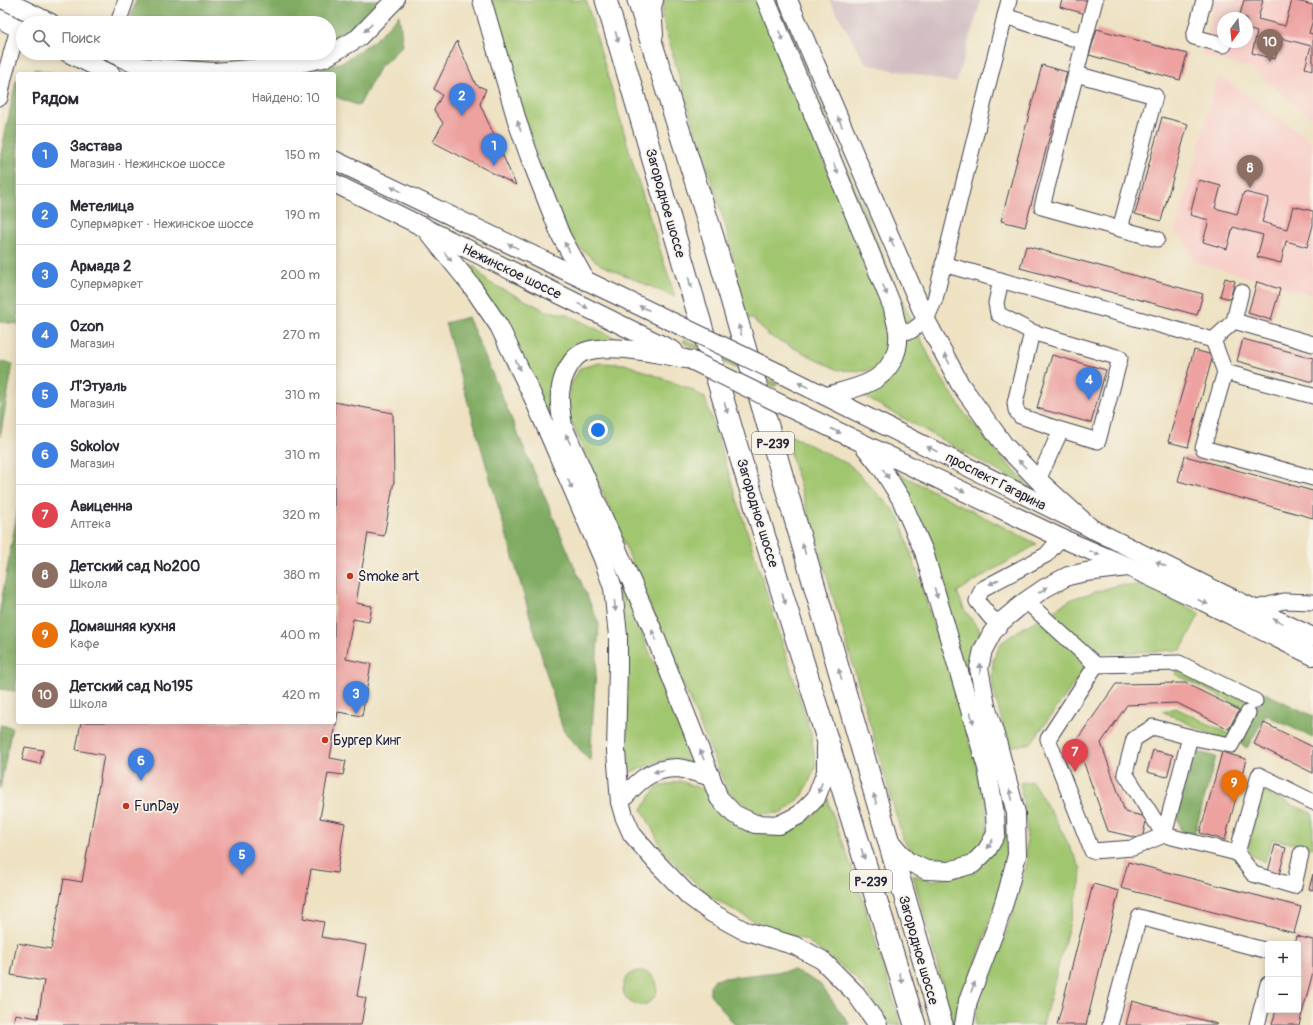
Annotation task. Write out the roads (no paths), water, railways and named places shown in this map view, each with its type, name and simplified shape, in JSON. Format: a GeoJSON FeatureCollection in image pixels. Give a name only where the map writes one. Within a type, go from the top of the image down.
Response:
{"type":"FeatureCollection","features":[{"type":"Feature","properties":{"kind":"highway","name":"Загородное шоссе"},"geometry":{"type":"LineString","coordinates":[[606,0],[735,440],[916,1025]]}},
{"type":"Feature","properties":{"kind":"highway","name":"Загородное шоссе"},"geometry":{"type":"LineString","coordinates":[[638,0],[713,237],[886,837],[942,1025]]}},
{"type":"Feature","properties":{"kind":"main road"},"geometry":{"type":"LineString","coordinates":[[4,0],[37,16]]}},
{"type":"Feature","properties":{"kind":"main road"},"geometry":{"type":"LineString","coordinates":[[336,51],[358,38],[395,0]]}},
{"type":"Feature","properties":{"kind":"main road"},"geometry":{"type":"LineString","coordinates":[[482,0],[518,124],[536,174],[561,236],[586,281]]}},
{"type":"Feature","properties":{"kind":"main road"},"geometry":{"type":"LineString","coordinates":[[654,0],[652,7],[655,50]]}},
{"type":"Feature","properties":{"kind":"main road"},"geometry":{"type":"LineString","coordinates":[[766,0],[893,308],[898,332],[894,360],[884,372],[870,382],[826,396]]}},
{"type":"Feature","properties":{"kind":"main road"},"geometry":{"type":"LineString","coordinates":[[788,0],[926,320],[960,384],[1005,446],[1038,480],[1092,529]]}},
{"type":"Feature","properties":{"kind":"main road"},"geometry":{"type":"LineString","coordinates":[[0,20],[16,28]]}},
{"type":"Feature","properties":{"kind":"main road"},"geometry":{"type":"LineString","coordinates":[[82,60],[107,72]]}},
{"type":"Feature","properties":{"kind":"main road"},"geometry":{"type":"LineString","coordinates":[[128,60],[150,70],[214,72],[287,66],[315,60]]}},
{"type":"Feature","properties":{"kind":"main road","name":"Нежинское шоссе"},"geometry":{"type":"LineString","coordinates":[[336,161],[679,325]]}},
{"type":"Feature","properties":{"kind":"main road","name":"Нежинское шоссе"},"geometry":{"type":"LineString","coordinates":[[336,184],[690,360]]}},
{"type":"Feature","properties":{"kind":"main road"},"geometry":{"type":"LineString","coordinates":[[423,226],[471,285],[499,326],[532,395],[603,560],[613,588],[618,652],[616,752],[620,802],[632,834],[656,862],[689,896],[712,913],[744,930],[796,946],[822,960],[856,994],[878,1025]]}},
{"type":"Feature","properties":{"kind":"main road","name":"проспект Гагарина"},"geometry":{"type":"LineString","coordinates":[[679,325],[826,396],[1253,609],[1313,637]]}},
{"type":"Feature","properties":{"kind":"main road"},"geometry":{"type":"LineString","coordinates":[[690,360],[624,349],[599,349],[582,352],[572,361],[560,387],[560,411],[563,426],[651,626],[719,798],[734,814],[755,824],[779,825],[799,815],[816,798],[826,772],[826,736]]}},
{"type":"Feature","properties":{"kind":"main road","name":"проспект Гагарина"},"geometry":{"type":"LineString","coordinates":[[690,360],[1060,538],[1129,567],[1204,602],[1313,656]]}},
{"type":"Feature","properties":{"kind":"main road"},"geometry":{"type":"LineString","coordinates":[[862,443],[883,470],[901,498],[924,552],[987,768],[995,814],[996,834],[987,850],[973,864],[949,870],[926,870],[908,861],[886,837]]}},
{"type":"Feature","properties":{"kind":"main road"},"geometry":{"type":"LineString","coordinates":[[964,1025],[968,1001],[999,918],[1017,855],[1016,813],[986,706],[979,668],[983,650],[992,633],[1001,622],[1026,601],[1045,588],[1068,576],[1086,572],[1129,567]]}},
{"type":"Feature","properties":{"kind":"main road"},"geometry":{"type":"LineString","coordinates":[[620,802],[635,784],[654,771],[678,768],[710,777]]}},
{"type":"Feature","properties":{"kind":"street"},"geometry":{"type":"LineString","coordinates":[[120,16],[126,0]]}},
{"type":"Feature","properties":{"kind":"street"},"geometry":{"type":"LineString","coordinates":[[898,332],[911,331],[926,320],[935,299],[1009,0]]}},
{"type":"Feature","properties":{"kind":"street"},"geometry":{"type":"LineString","coordinates":[[1096,0],[1042,208],[1157,239]]}},
{"type":"Feature","properties":{"kind":"street"},"geometry":{"type":"LineString","coordinates":[[1204,0],[1194,37],[1217,43]]}},
{"type":"Feature","properties":{"kind":"street"},"geometry":{"type":"LineString","coordinates":[[1005,16],[1084,42]]}},
{"type":"Feature","properties":{"kind":"street"},"geometry":{"type":"LineString","coordinates":[[0,98],[4,78],[16,44]]}},
{"type":"Feature","properties":{"kind":"street"},"geometry":{"type":"LineString","coordinates":[[1076,74],[1155,96],[1120,229]]}},
{"type":"Feature","properties":{"kind":"street"},"geometry":{"type":"LineString","coordinates":[[943,264],[1213,340]]}},
{"type":"Feature","properties":{"kind":"street"},"geometry":{"type":"LineString","coordinates":[[1001,280],[996,303],[998,314],[1032,332],[1120,358],[1098,441],[1020,416],[1016,410],[1015,403],[1032,332]]}},
{"type":"Feature","properties":{"kind":"street"},"geometry":{"type":"LineString","coordinates":[[1213,340],[1234,321],[1241,292]]}},
{"type":"Feature","properties":{"kind":"street"},"geometry":{"type":"LineString","coordinates":[[1234,321],[1313,344]]}},
{"type":"Feature","properties":{"kind":"street"},"geometry":{"type":"LineString","coordinates":[[1213,340],[1225,372],[1203,448],[1313,478]]}},
{"type":"Feature","properties":{"kind":"street"},"geometry":{"type":"LineString","coordinates":[[1225,372],[1313,396]]}},
{"type":"Feature","properties":{"kind":"street"},"geometry":{"type":"LineString","coordinates":[[1038,480],[1061,430]]}},
{"type":"Feature","properties":{"kind":"street"},"geometry":{"type":"LineString","coordinates":[[1001,622],[991,618],[977,602],[982,589],[1046,555],[1060,538]]}},
{"type":"Feature","properties":{"kind":"street"},"geometry":{"type":"LineString","coordinates":[[1026,601],[1096,665],[1179,663],[1251,707],[1231,745],[1190,737],[1153,727],[1134,739],[1125,773],[1164,835]]}},
{"type":"Feature","properties":{"kind":"street"},"geometry":{"type":"LineString","coordinates":[[1253,609],[1284,601],[1313,602]]}},
{"type":"Feature","properties":{"kind":"street"},"geometry":{"type":"LineString","coordinates":[[1096,665],[1048,739],[1092,851],[1133,848],[1164,835],[1237,853],[1253,874],[1294,886],[1301,854]]}},
{"type":"Feature","properties":{"kind":"street"},"geometry":{"type":"LineString","coordinates":[[1164,835],[1190,737]]}},
{"type":"Feature","properties":{"kind":"street"},"geometry":{"type":"LineString","coordinates":[[1237,853],[1259,775],[1313,802]]}},
{"type":"Feature","properties":{"kind":"street"},"geometry":{"type":"LineString","coordinates":[[1110,1025],[1139,916],[1265,950]]}},
{"type":"Feature","properties":{"kind":"street"},"geometry":{"type":"LineString","coordinates":[[1257,1025],[1265,995]]}},
{"type":"Feature","properties":{"kind":"place","name":"Детский сад №195"},"geometry":{"type":"Point","coordinates":[1270,62]}},
{"type":"Feature","properties":{"kind":"place","name":"Метелица"},"geometry":{"type":"Point","coordinates":[462,116]}},
{"type":"Feature","properties":{"kind":"place","name":"Застава"},"geometry":{"type":"Point","coordinates":[494,166]}},
{"type":"Feature","properties":{"kind":"place","name":"Детский сад №200"},"geometry":{"type":"Point","coordinates":[1250,188]}},
{"type":"Feature","properties":{"kind":"place","name":"Ozon"},"geometry":{"type":"Point","coordinates":[1089,400]}},
{"type":"Feature","properties":{"kind":"place","name":"Smoke art"},"geometry":{"type":"Point","coordinates":[350,576]}},
{"type":"Feature","properties":{"kind":"place","name":"Армада 2"},"geometry":{"type":"Point","coordinates":[356,714]}},
{"type":"Feature","properties":{"kind":"place","name":"Бургер Кинг"},"geometry":{"type":"Point","coordinates":[325,740]}},
{"type":"Feature","properties":{"kind":"place","name":"Авиценна"},"geometry":{"type":"Point","coordinates":[1075,772]}},
{"type":"Feature","properties":{"kind":"place","name":"Sokolov"},"geometry":{"type":"Point","coordinates":[141,781]}},
{"type":"Feature","properties":{"kind":"place","name":"Домашняя кухня"},"geometry":{"type":"Point","coordinates":[1234,803]}},
{"type":"Feature","properties":{"kind":"place","name":"FunDay"},"geometry":{"type":"Point","coordinates":[126,806]}},
{"type":"Feature","properties":{"kind":"place","name":"Л’Этуаль"},"geometry":{"type":"Point","coordinates":[242,875]}}]}
